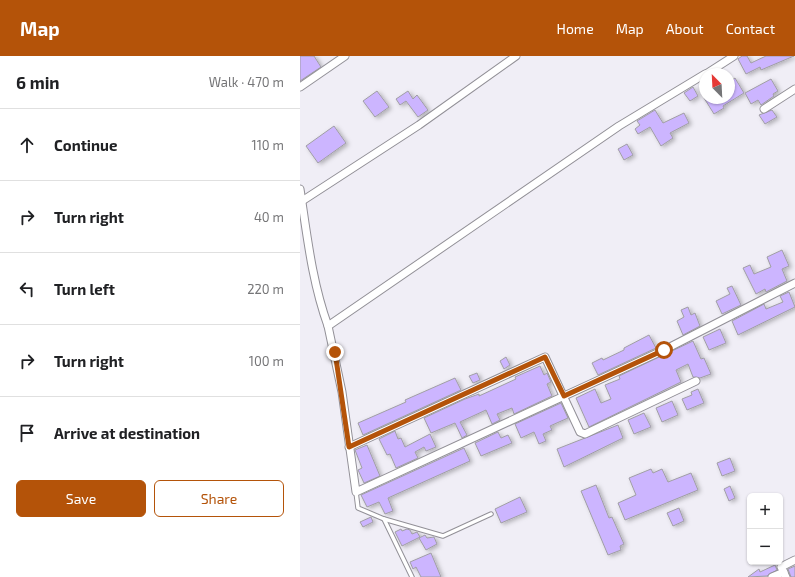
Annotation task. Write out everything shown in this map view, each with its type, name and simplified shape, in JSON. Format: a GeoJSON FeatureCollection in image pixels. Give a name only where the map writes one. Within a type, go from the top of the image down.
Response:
{"type":"FeatureCollection","features":[{"type":"Feature","properties":{"kind":"street"},"geometry":{"type":"LineString","coordinates":[[300,87],[345,56]]}},
{"type":"Feature","properties":{"kind":"street"},"geometry":{"type":"LineString","coordinates":[[302,201],[419,125],[516,56]]}},
{"type":"Feature","properties":{"kind":"street"},"geometry":{"type":"LineString","coordinates":[[715,68],[734,56]]}},
{"type":"Feature","properties":{"kind":"street"},"geometry":{"type":"LineString","coordinates":[[328,326],[619,126],[699,78]]}},
{"type":"Feature","properties":{"kind":"street"},"geometry":{"type":"LineString","coordinates":[[764,109],[795,90]]}},
{"type":"Feature","properties":{"kind":"street"},"geometry":{"type":"LineString","coordinates":[[300,189],[305,236],[320,305],[328,326],[342,392],[356,492],[664,350],[795,283]]}},
{"type":"Feature","properties":{"kind":"street"},"geometry":{"type":"LineString","coordinates":[[349,447],[545,357],[580,432],[585,434],[696,381]]}},
{"type":"Feature","properties":{"kind":"street"},"geometry":{"type":"LineString","coordinates":[[772,577],[785,574],[781,567],[795,560]]}},
{"type":"Feature","properties":{"kind":"lane"},"geometry":{"type":"LineString","coordinates":[[356,492],[358,508],[384,519],[443,536],[491,514]]}},
{"type":"Feature","properties":{"kind":"lane"},"geometry":{"type":"LineString","coordinates":[[384,519],[412,577]]}},
{"type":"Feature","properties":{"kind":"building"},"geometry":{"type":"Polygon","coordinates":[[[300,56],[314,56],[321,67],[300,81],[300,56]]]}},
{"type":"Feature","properties":{"kind":"building"},"geometry":{"type":"Polygon","coordinates":[[[742,56],[747,56],[751,63],[766,56],[794,56],[761,70],[760,67],[746,74],[738,59],[742,56]]]}},
{"type":"Feature","properties":{"kind":"building"},"geometry":{"type":"Polygon","coordinates":[[[735,78],[744,93],[735,99],[735,78]]]}},
{"type":"Feature","properties":{"kind":"building"},"geometry":{"type":"Polygon","coordinates":[[[771,79],[778,91],[773,94],[774,96],[761,105],[758,100],[751,104],[745,93],[771,79]]]}},
{"type":"Feature","properties":{"kind":"building"},"geometry":{"type":"Polygon","coordinates":[[[693,87],[698,96],[690,101],[684,93],[693,87]]]}},
{"type":"Feature","properties":{"kind":"building"},"geometry":{"type":"Polygon","coordinates":[[[377,91],[389,107],[375,117],[363,101],[377,91]]]}},
{"type":"Feature","properties":{"kind":"building"},"geometry":{"type":"Polygon","coordinates":[[[408,91],[413,99],[417,95],[428,110],[418,117],[406,101],[400,105],[396,99],[408,91]]]}},
{"type":"Feature","properties":{"kind":"building"},"geometry":{"type":"Polygon","coordinates":[[[708,104],[726,104],[723,106],[724,108],[714,114],[708,104]]]}},
{"type":"Feature","properties":{"kind":"building"},"geometry":{"type":"Polygon","coordinates":[[[655,110],[663,123],[684,113],[689,123],[670,133],[673,138],[661,146],[650,127],[638,134],[635,129],[640,125],[637,121],[655,110]]]}},
{"type":"Feature","properties":{"kind":"building"},"geometry":{"type":"Polygon","coordinates":[[[772,110],[777,117],[765,124],[759,115],[772,110]]]}},
{"type":"Feature","properties":{"kind":"building"},"geometry":{"type":"Polygon","coordinates":[[[334,126],[346,143],[318,163],[306,146],[334,126]]]}},
{"type":"Feature","properties":{"kind":"building"},"geometry":{"type":"Polygon","coordinates":[[[627,144],[633,155],[624,160],[618,149],[627,144]]]}},
{"type":"Feature","properties":{"kind":"building"},"geometry":{"type":"Polygon","coordinates":[[[782,250],[789,266],[782,269],[787,281],[766,292],[765,289],[756,294],[743,268],[750,265],[754,274],[771,267],[767,257],[782,250]]]}},
{"type":"Feature","properties":{"kind":"building"},"geometry":{"type":"Polygon","coordinates":[[[732,286],[741,305],[722,314],[716,301],[730,294],[727,288],[732,286]]]}},
{"type":"Feature","properties":{"kind":"building"},"geometry":{"type":"Polygon","coordinates":[[[789,292],[795,307],[738,335],[732,321],[764,304],[766,309],[783,302],[780,296],[789,292]]]}},
{"type":"Feature","properties":{"kind":"building"},"geometry":{"type":"Polygon","coordinates":[[[688,307],[691,315],[695,313],[700,326],[683,335],[677,321],[684,317],[681,310],[688,307]]]}},
{"type":"Feature","properties":{"kind":"building"},"geometry":{"type":"Polygon","coordinates":[[[720,329],[726,343],[709,350],[703,337],[720,329]]]}},
{"type":"Feature","properties":{"kind":"building"},"geometry":{"type":"Polygon","coordinates":[[[649,335],[656,348],[598,375],[592,363],[602,358],[603,360],[624,350],[624,348],[649,335]]]}},
{"type":"Feature","properties":{"kind":"building"},"geometry":{"type":"Polygon","coordinates":[[[693,341],[701,359],[704,358],[711,374],[700,378],[693,377],[688,364],[676,370],[681,382],[589,427],[576,398],[595,389],[601,403],[611,399],[605,385],[620,379],[619,376],[693,341]]]}},
{"type":"Feature","properties":{"kind":"building"},"geometry":{"type":"Polygon","coordinates":[[[506,357],[510,365],[504,369],[500,361],[506,357]]]}},
{"type":"Feature","properties":{"kind":"building"},"geometry":{"type":"Polygon","coordinates":[[[540,366],[544,375],[547,373],[551,382],[547,384],[552,396],[514,414],[512,408],[497,414],[500,420],[492,424],[486,410],[460,422],[467,435],[462,438],[455,423],[431,433],[424,418],[465,399],[479,394],[479,396],[540,366]]]}},
{"type":"Feature","properties":{"kind":"building"},"geometry":{"type":"Polygon","coordinates":[[[477,373],[480,380],[473,383],[469,376],[477,373]]]}},
{"type":"Feature","properties":{"kind":"building"},"geometry":{"type":"Polygon","coordinates":[[[455,378],[461,390],[363,435],[358,423],[455,378]]]}},
{"type":"Feature","properties":{"kind":"building"},"geometry":{"type":"Polygon","coordinates":[[[698,389],[704,403],[687,410],[682,399],[692,395],[691,392],[698,389]]]}},
{"type":"Feature","properties":{"kind":"building"},"geometry":{"type":"Polygon","coordinates":[[[672,401],[678,415],[662,422],[656,408],[672,401]]]}},
{"type":"Feature","properties":{"kind":"building"},"geometry":{"type":"Polygon","coordinates":[[[561,403],[568,418],[550,426],[552,430],[543,434],[546,441],[539,444],[534,432],[521,438],[515,424],[561,403]]]}},
{"type":"Feature","properties":{"kind":"building"},"geometry":{"type":"Polygon","coordinates":[[[644,413],[651,427],[634,434],[628,420],[644,413]]]}},
{"type":"Feature","properties":{"kind":"building"},"geometry":{"type":"Polygon","coordinates":[[[618,425],[623,438],[564,467],[557,449],[618,425]]]}},
{"type":"Feature","properties":{"kind":"building"},"geometry":{"type":"Polygon","coordinates":[[[395,431],[398,439],[401,438],[405,447],[430,434],[436,447],[426,451],[424,447],[415,452],[418,458],[396,468],[390,454],[387,455],[379,439],[395,431]]]}},
{"type":"Feature","properties":{"kind":"building"},"geometry":{"type":"Polygon","coordinates":[[[498,432],[501,438],[508,435],[512,443],[481,456],[475,443],[498,432]]]}},
{"type":"Feature","properties":{"kind":"building"},"geometry":{"type":"Polygon","coordinates":[[[367,445],[380,476],[364,483],[358,470],[362,468],[355,450],[367,445]]]}},
{"type":"Feature","properties":{"kind":"building"},"geometry":{"type":"Polygon","coordinates":[[[464,448],[470,461],[388,498],[393,511],[385,514],[379,502],[367,507],[361,495],[464,448]]]}},
{"type":"Feature","properties":{"kind":"building"},"geometry":{"type":"Polygon","coordinates":[[[730,458],[735,471],[722,476],[717,463],[730,458]]]}},
{"type":"Feature","properties":{"kind":"building"},"geometry":{"type":"Polygon","coordinates":[[[651,469],[653,473],[662,469],[668,482],[691,473],[698,490],[625,520],[618,503],[636,495],[629,478],[651,469]]]}},
{"type":"Feature","properties":{"kind":"building"},"geometry":{"type":"Polygon","coordinates":[[[596,485],[609,518],[612,517],[624,544],[620,546],[621,550],[608,555],[581,491],[596,485]]]}},
{"type":"Feature","properties":{"kind":"building"},"geometry":{"type":"Polygon","coordinates":[[[730,486],[735,498],[729,501],[724,489],[730,486]]]}},
{"type":"Feature","properties":{"kind":"building"},"geometry":{"type":"Polygon","coordinates":[[[520,497],[527,512],[501,523],[495,509],[520,497]]]}},
{"type":"Feature","properties":{"kind":"building"},"geometry":{"type":"Polygon","coordinates":[[[679,508],[684,521],[673,526],[667,513],[679,508]]]}},
{"type":"Feature","properties":{"kind":"building"},"geometry":{"type":"Polygon","coordinates":[[[371,517],[373,522],[363,527],[360,522],[371,517]]]}},
{"type":"Feature","properties":{"kind":"building"},"geometry":{"type":"Polygon","coordinates":[[[401,529],[402,531],[407,529],[410,530],[412,534],[417,532],[420,537],[402,546],[395,532],[401,529]]]}},
{"type":"Feature","properties":{"kind":"building"},"geometry":{"type":"Polygon","coordinates":[[[425,535],[427,538],[434,537],[437,544],[426,550],[419,538],[425,535]]]}},
{"type":"Feature","properties":{"kind":"building"},"geometry":{"type":"Polygon","coordinates":[[[431,553],[441,577],[421,577],[416,567],[413,569],[410,562],[431,553]]]}},
{"type":"Feature","properties":{"kind":"building"},"geometry":{"type":"Polygon","coordinates":[[[775,565],[777,570],[767,576],[748,577],[759,569],[760,572],[775,565]]]}},
{"type":"Feature","properties":{"kind":"building"},"geometry":{"type":"Polygon","coordinates":[[[795,566],[795,577],[791,577],[788,569],[795,566]]]}},
{"type":"Feature","properties":{"kind":"route"},"geometry":{"type":"LineString","coordinates":[[335,352],[349,447],[545,357],[564,396],[664,350]]}}]}
